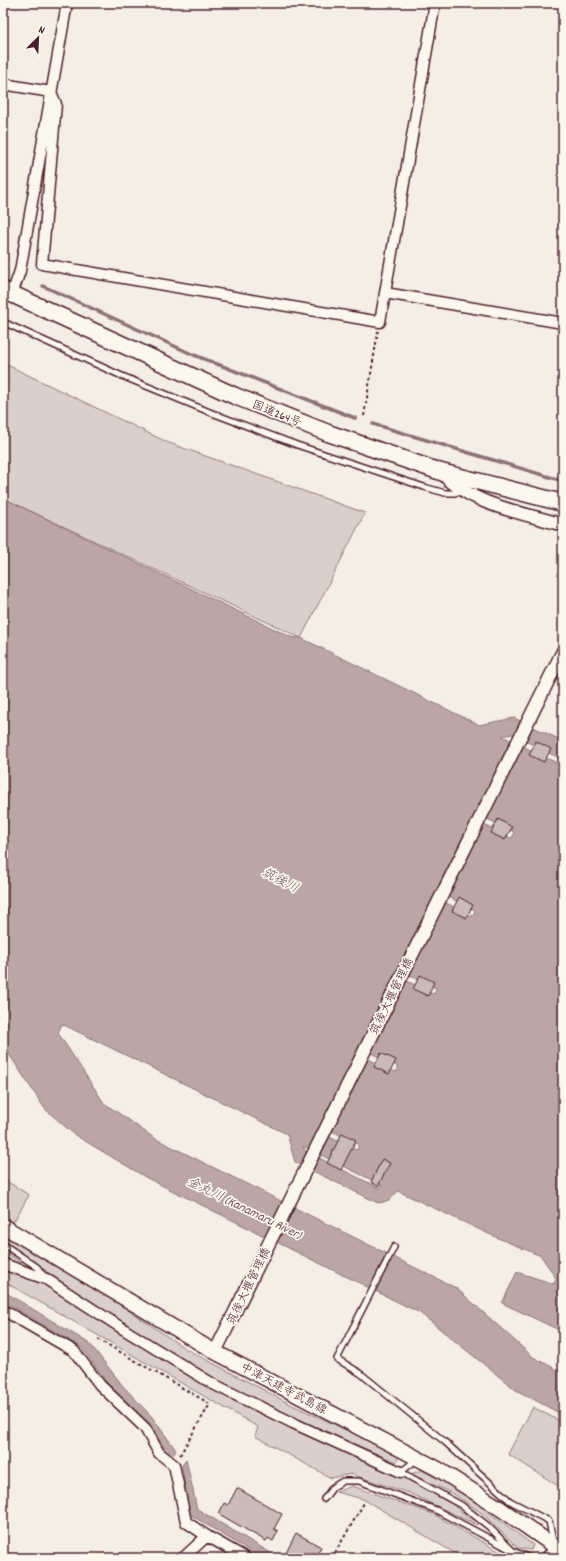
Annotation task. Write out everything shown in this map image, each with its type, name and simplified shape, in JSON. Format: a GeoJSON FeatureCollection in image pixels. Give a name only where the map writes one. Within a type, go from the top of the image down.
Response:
{"type":"FeatureCollection","features":[{"type":"Feature","properties":{"kind":"highway","name":"国道264号"},"geometry":{"type":"LineString","coordinates":[[8,292],[235,396],[328,434],[441,472],[563,503]]}},
{"type":"Feature","properties":{"kind":"main road","name":"中津天建寺武島線"},"geometry":{"type":"LineString","coordinates":[[3,1226],[438,1469],[560,1548]]}},
{"type":"Feature","properties":{"kind":"street"},"geometry":{"type":"LineString","coordinates":[[8,292],[20,271],[67,3]]}},
{"type":"Feature","properties":{"kind":"street"},"geometry":{"type":"LineString","coordinates":[[51,92],[56,104],[42,264],[380,322],[435,3]]}},
{"type":"Feature","properties":{"kind":"street"},"geometry":{"type":"LineString","coordinates":[[3,84],[51,92]]}},
{"type":"Feature","properties":{"kind":"street"},"geometry":{"type":"LineString","coordinates":[[385,293],[563,323]]}},
{"type":"Feature","properties":{"kind":"street"},"geometry":{"type":"LineString","coordinates":[[441,472],[451,482],[463,490],[487,502],[563,525]]}},
{"type":"Feature","properties":{"kind":"street","name":"筑後大堰管理橋"},"geometry":{"type":"LineString","coordinates":[[218,1346],[563,651]]}},
{"type":"Feature","properties":{"kind":"street"},"geometry":{"type":"LineString","coordinates":[[3,1264],[46,1278],[128,1332],[213,1384],[293,1423],[401,1472]]}},
{"type":"Feature","properties":{"kind":"street"},"geometry":{"type":"LineString","coordinates":[[3,1310],[74,1352],[100,1385],[145,1428],[159,1453],[174,1465],[186,1522],[207,1536],[246,1558]]}},
{"type":"Feature","properties":{"kind":"street"},"geometry":{"type":"LineString","coordinates":[[183,1558],[207,1536]]}},
{"type":"Feature","properties":{"kind":"lane"},"geometry":{"type":"LineString","coordinates":[[3,322],[122,376],[212,413],[297,445],[424,487],[455,493],[463,490]]}},
{"type":"Feature","properties":{"kind":"lane"},"geometry":{"type":"LineString","coordinates":[[3,1244],[37,1267],[46,1278]]}},
{"type":"Feature","properties":{"kind":"lane"},"geometry":{"type":"LineString","coordinates":[[394,1247],[337,1359],[360,1373],[446,1442],[510,1501],[549,1521],[560,1548],[539,1558]]}},
{"type":"Feature","properties":{"kind":"lane"},"geometry":{"type":"LineString","coordinates":[[418,1458],[401,1472],[461,1505],[488,1526],[513,1551]]}},
{"type":"Feature","properties":{"kind":"lane"},"geometry":{"type":"LineString","coordinates":[[324,1499],[333,1487],[343,1481],[359,1482],[436,1510],[513,1551],[530,1558]]}},
{"type":"Feature","properties":{"kind":"path"},"geometry":{"type":"LineString","coordinates":[[364,416],[380,322]]}},
{"type":"Feature","properties":{"kind":"path"},"geometry":{"type":"LineString","coordinates":[[98,1340],[210,1404],[174,1465]]}},
{"type":"Feature","properties":{"kind":"path"},"geometry":{"type":"LineString","coordinates":[[332,1558],[364,1503]]}},
{"type":"Feature","properties":{"kind":"shaded area"},"geometry":{"type":"Polygon","coordinates":[[[3,363],[169,443],[365,513],[301,638],[3,498],[3,363]]]}},
{"type":"Feature","properties":{"kind":"shaded area"},"geometry":{"type":"Polygon","coordinates":[[[3,1179],[29,1195],[13,1223],[3,1217],[3,1179]]]}},
{"type":"Feature","properties":{"kind":"shaded area"},"geometry":{"type":"Polygon","coordinates":[[[3,1235],[116,1302],[186,1349],[292,1405],[362,1437],[399,1457],[396,1462],[326,1432],[234,1389],[184,1362],[131,1329],[3,1241],[3,1235]]]}},
{"type":"Feature","properties":{"kind":"shaded area"},"geometry":{"type":"Polygon","coordinates":[[[3,1250],[29,1268],[3,1259],[3,1250]]]}},
{"type":"Feature","properties":{"kind":"shaded area"},"geometry":{"type":"Polygon","coordinates":[[[3,1268],[39,1281],[213,1389],[292,1429],[409,1480],[452,1504],[477,1525],[409,1493],[350,1474],[331,1478],[255,1436],[258,1427],[3,1281],[3,1268]]]}},
{"type":"Feature","properties":{"kind":"shaded area"},"geometry":{"type":"Polygon","coordinates":[[[533,1407],[563,1423],[563,1489],[508,1454],[533,1407]]]}},
{"type":"Feature","properties":{"kind":"shaded area"},"geometry":{"type":"Polygon","coordinates":[[[421,1470],[453,1486],[533,1545],[531,1550],[518,1548],[483,1514],[454,1494],[411,1474],[421,1470]]]}},
{"type":"Feature","properties":{"kind":"shaded area"},"geometry":{"type":"Polygon","coordinates":[[[352,1486],[433,1514],[511,1558],[463,1558],[363,1499],[336,1492],[352,1486]]]}},
{"type":"Feature","properties":{"kind":"water"},"geometry":{"type":"Polygon","coordinates":[[[3,498],[291,637],[301,638],[479,725],[514,718],[563,741],[563,760],[512,734],[502,736],[563,766],[563,1322],[559,1330],[502,1303],[517,1272],[554,1284],[556,1278],[541,1256],[491,1235],[398,1191],[389,1201],[378,1203],[295,1162],[287,1134],[62,1024],[58,1033],[104,1103],[154,1138],[456,1288],[533,1357],[563,1373],[563,1415],[516,1390],[420,1313],[147,1178],[75,1135],[45,1109],[3,1045],[3,498]],[[477,814],[474,820],[511,838],[513,837],[514,832],[477,814]],[[438,892],[436,893],[436,898],[472,916],[474,915],[475,910],[438,892]],[[400,970],[396,974],[397,976],[433,994],[435,993],[436,988],[400,970]],[[361,1048],[359,1049],[358,1054],[395,1072],[397,1071],[397,1066],[361,1048]],[[322,1126],[320,1127],[319,1132],[356,1150],[358,1149],[358,1144],[322,1126]],[[303,1146],[305,1151],[379,1188],[382,1185],[303,1146]]]}},
{"type":"Feature","properties":{"kind":"water"},"geometry":{"type":"Polygon","coordinates":[[[3,1291],[90,1344],[123,1386],[152,1417],[176,1450],[172,1456],[166,1452],[148,1423],[108,1384],[82,1348],[3,1301],[3,1291]]]}},
{"type":"Feature","properties":{"kind":"water"},"geometry":{"type":"Polygon","coordinates":[[[186,1459],[197,1509],[279,1558],[261,1558],[189,1514],[182,1466],[186,1459]]]}},
{"type":"Feature","properties":{"kind":"building"},"geometry":{"type":"Polygon","coordinates":[[[536,741],[551,749],[544,762],[529,755],[536,741]]]}},
{"type":"Feature","properties":{"kind":"building"},"geometry":{"type":"Polygon","coordinates":[[[498,819],[512,827],[505,840],[491,833],[498,819]]]}},
{"type":"Feature","properties":{"kind":"building"},"geometry":{"type":"Polygon","coordinates":[[[459,897],[473,905],[466,918],[452,911],[459,897]]]}},
{"type":"Feature","properties":{"kind":"building"},"geometry":{"type":"Polygon","coordinates":[[[420,975],[434,982],[428,996],[413,989],[420,975]]]}},
{"type":"Feature","properties":{"kind":"building"},"geometry":{"type":"Polygon","coordinates":[[[381,1053],[396,1060],[389,1074],[374,1067],[381,1053]]]}},
{"type":"Feature","properties":{"kind":"building"},"geometry":{"type":"Polygon","coordinates":[[[342,1133],[356,1140],[341,1170],[327,1163],[342,1133]]]}},
{"type":"Feature","properties":{"kind":"building"},"geometry":{"type":"Polygon","coordinates":[[[382,1159],[390,1163],[378,1186],[371,1182],[382,1159]]]}},
{"type":"Feature","properties":{"kind":"building"},"geometry":{"type":"Polygon","coordinates":[[[237,1488],[282,1514],[274,1529],[278,1531],[273,1541],[268,1538],[266,1541],[219,1514],[224,1503],[228,1505],[237,1488]]]}},
{"type":"Feature","properties":{"kind":"building"},"geometry":{"type":"Polygon","coordinates":[[[296,1533],[321,1547],[315,1558],[294,1558],[286,1553],[296,1533]]]}},
{"type":"Feature","properties":{"kind":"waterway"},"geometry":{"type":"LineString","coordinates":[[43,286],[194,355],[355,418]]}},
{"type":"Feature","properties":{"kind":"waterway"},"geometry":{"type":"LineString","coordinates":[[373,424],[563,481]]}},
{"type":"Feature","properties":{"kind":"water label","name":"筑後川"},"geometry":{"type":"Point","coordinates":[281,879]}},
{"type":"Feature","properties":{"kind":"water label","name":"金丸川 (Kanamaru River)"},"geometry":{"type":"Point","coordinates":[245,1207]}}]}
